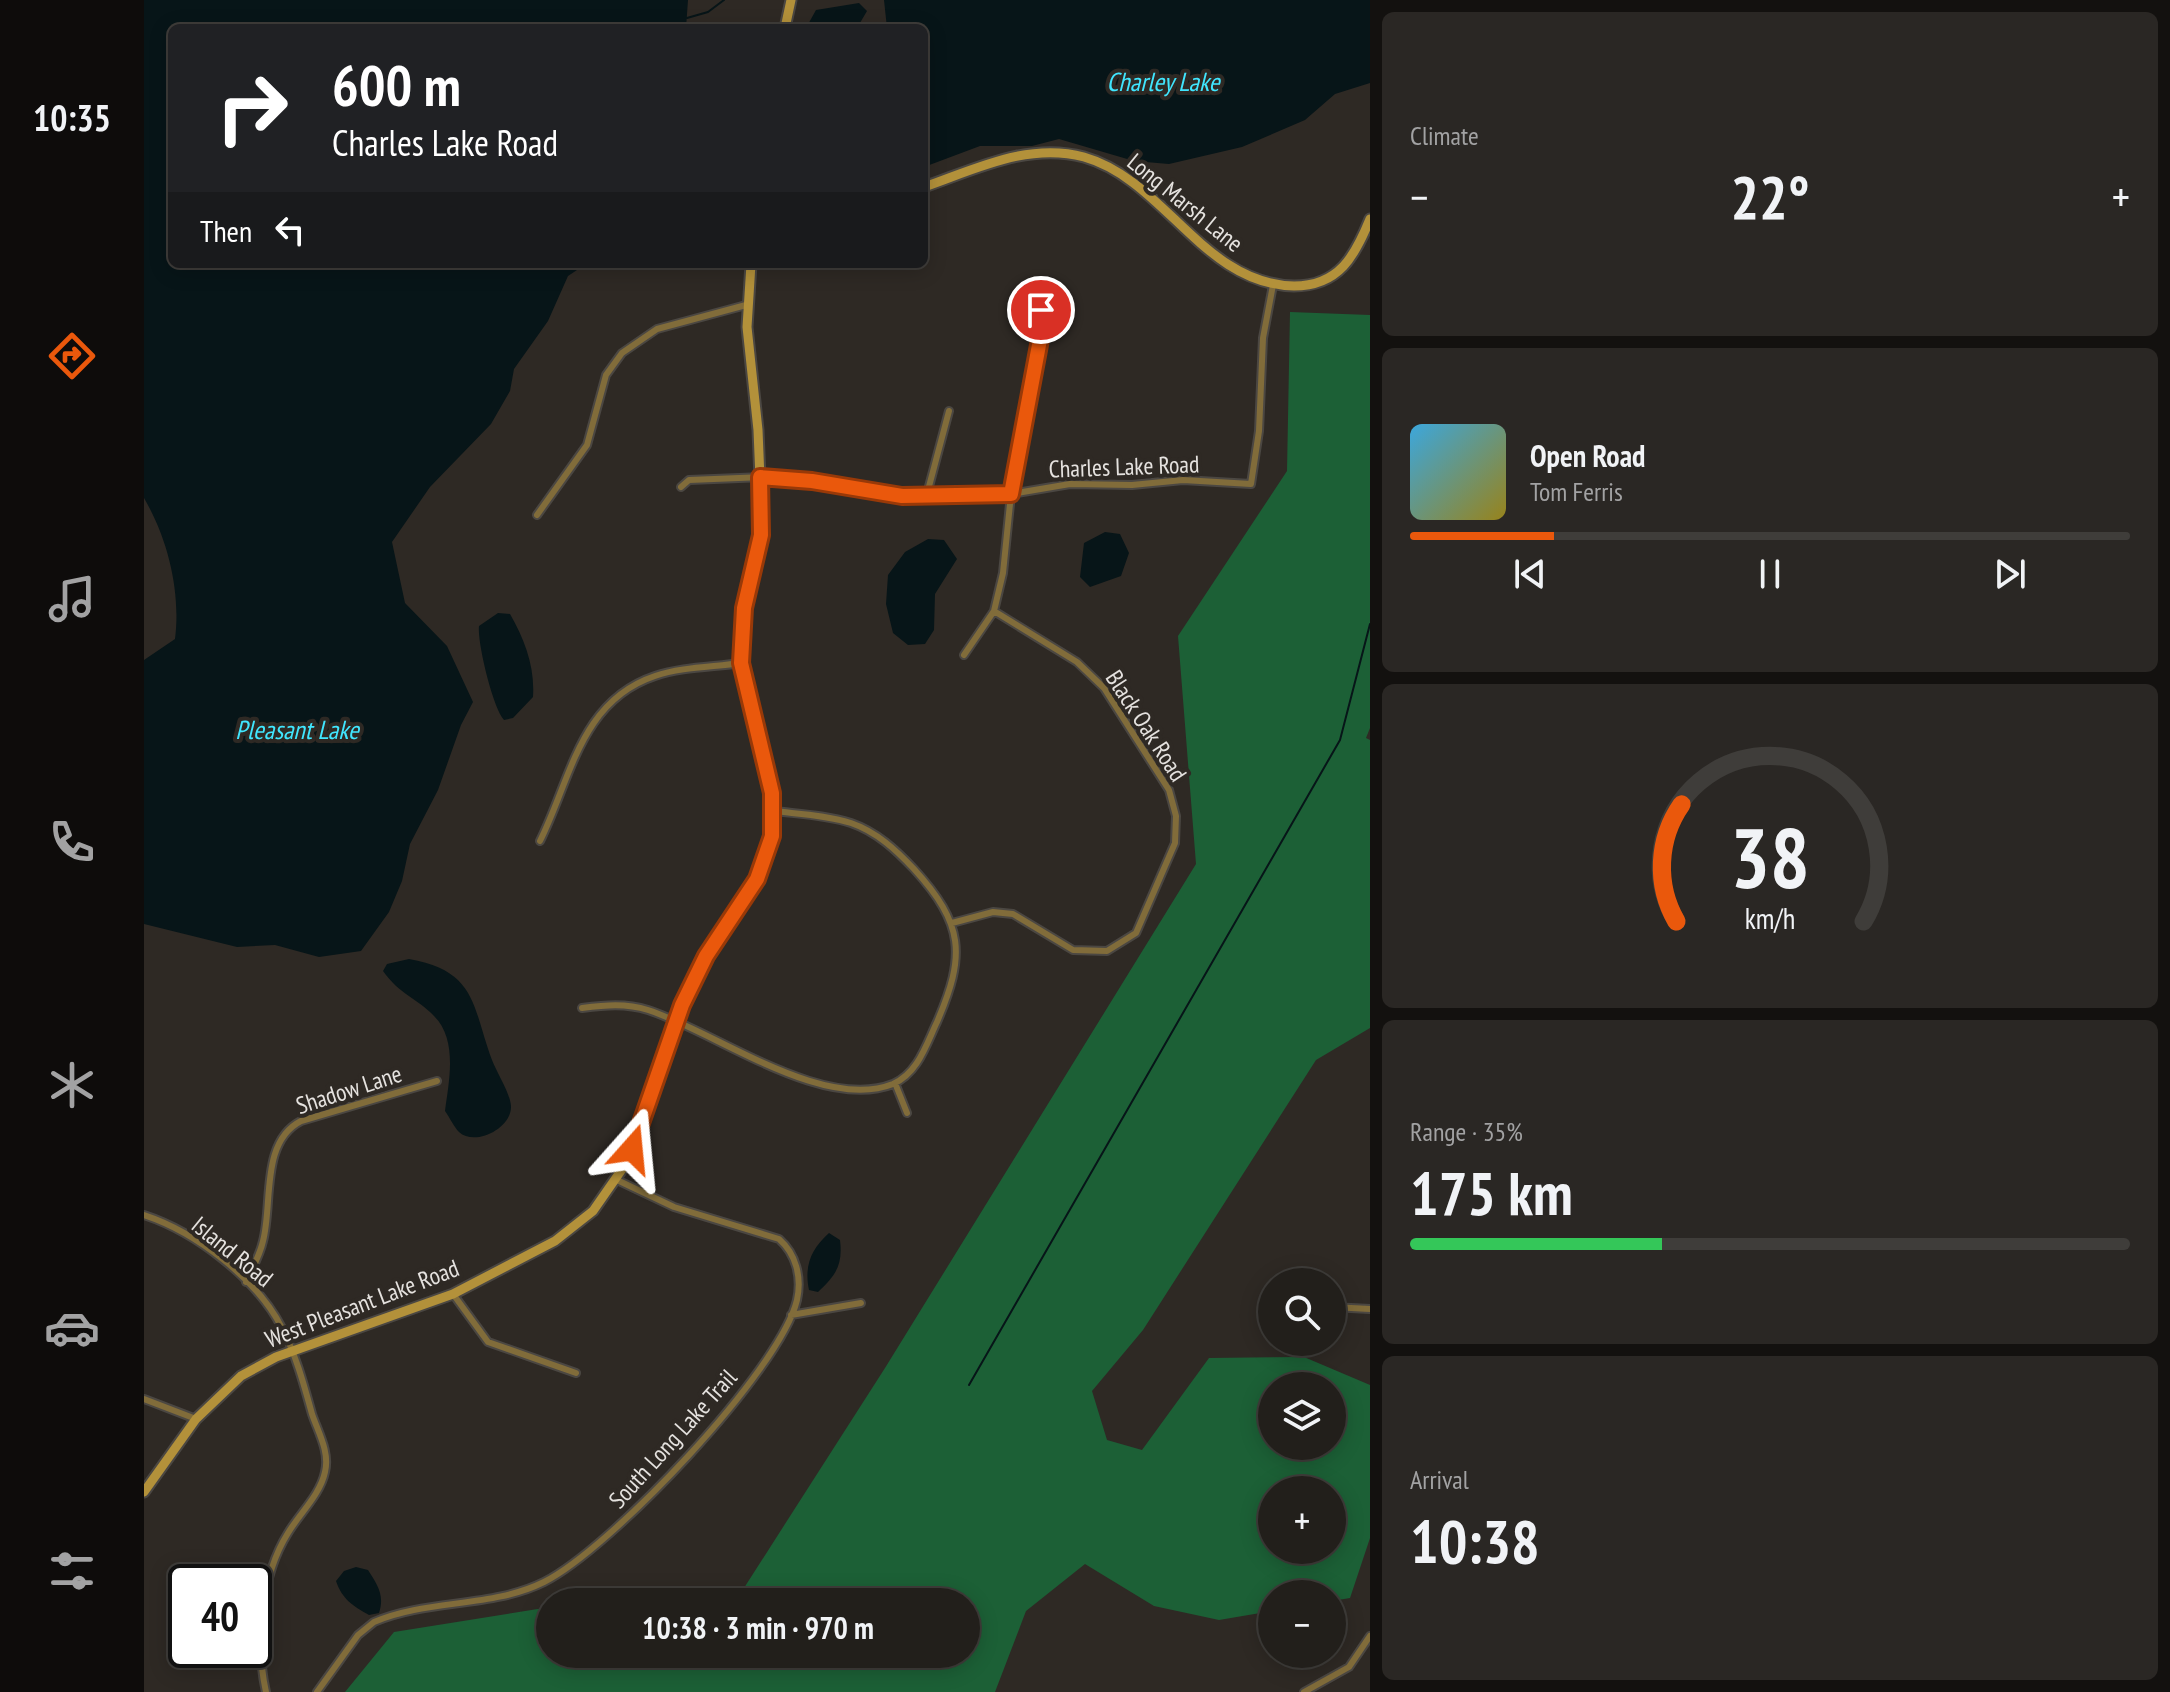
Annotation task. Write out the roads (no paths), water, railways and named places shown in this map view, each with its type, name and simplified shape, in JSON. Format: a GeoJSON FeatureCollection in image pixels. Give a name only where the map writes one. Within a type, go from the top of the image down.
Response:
{"type":"FeatureCollection","features":[{"type":"Feature","properties":{"kind":"street"},"geometry":{"type":"LineString","coordinates":[[786,24],[791,0]]}},
{"type":"Feature","properties":{"kind":"street","name":"Long Marsh Lane"},"geometry":{"type":"LineString","coordinates":[[928,186],[1012,157],[1052,152],[1083,157],[1120,174],[1221,261],[1273,285]]}},
{"type":"Feature","properties":{"kind":"street"},"geometry":{"type":"LineString","coordinates":[[1273,285],[1311,285],[1333,277],[1350,261],[1370,219]]}},
{"type":"Feature","properties":{"kind":"street","name":"West Pleasant Lake Road"},"geometry":{"type":"LineString","coordinates":[[144,1492],[196,1419],[241,1376],[293,1350],[453,1294],[567,1233],[593,1211],[617,1180],[632,1149],[676,1022],[706,956],[763,867],[772,836],[774,811],[741,663],[744,608],[761,535],[760,477],[746,305],[751,268]]}},
{"type":"Feature","properties":{"kind":"street","name":"Charles Lake Road"},"geometry":{"type":"LineString","coordinates":[[681,487],[689,480],[760,477],[812,481],[880,495],[1011,494],[1070,484],[1122,485],[1183,480],[1251,484],[1259,431],[1263,338],[1273,285]]}},
{"type":"Feature","properties":{"kind":"street"},"geometry":{"type":"LineString","coordinates":[[964,655],[994,611],[1007,557],[1011,494],[1042,329],[1040,290]]}},
{"type":"Feature","properties":{"kind":"street"},"geometry":{"type":"LineString","coordinates":[[537,515],[587,445],[604,380],[622,353],[657,329],[746,305]]}},
{"type":"Feature","properties":{"kind":"street"},"geometry":{"type":"LineString","coordinates":[[927,494],[949,411]]}},
{"type":"Feature","properties":{"kind":"street","name":"Black Oak Road"},"geometry":{"type":"LineString","coordinates":[[952,923],[993,912],[1013,914],[1073,950],[1107,951],[1136,933],[1175,843],[1176,816],[1169,790],[1104,688],[1077,662],[994,611]]}},
{"type":"Feature","properties":{"kind":"street"},"geometry":{"type":"LineString","coordinates":[[540,841],[587,728],[608,702],[656,675],[741,663]]}},
{"type":"Feature","properties":{"kind":"street"},"geometry":{"type":"LineString","coordinates":[[582,1008],[635,1007],[803,1079],[871,1088],[895,1083],[916,1066],[952,987],[957,949],[952,923],[933,890],[883,840],[835,818],[774,811]]}},
{"type":"Feature","properties":{"kind":"street","name":"Shadow Lane"},"geometry":{"type":"LineString","coordinates":[[246,1282],[263,1241],[276,1152],[287,1130],[301,1121],[437,1081]]}},
{"type":"Feature","properties":{"kind":"street"},"geometry":{"type":"LineString","coordinates":[[895,1083],[907,1113]]}},
{"type":"Feature","properties":{"kind":"street","name":"South Long Lake Trail"},"geometry":{"type":"LineString","coordinates":[[317,1692],[358,1635],[374,1622],[515,1593],[544,1582],[568,1567],[657,1490],[744,1389],[791,1315],[797,1297],[798,1274],[791,1252],[779,1239],[674,1207],[617,1180]]}},
{"type":"Feature","properties":{"kind":"street","name":"Island Road"},"geometry":{"type":"LineString","coordinates":[[144,1215],[199,1244],[246,1282],[270,1308],[293,1350],[324,1447],[326,1469],[319,1489],[288,1532],[270,1570],[262,1648],[266,1692]]}},
{"type":"Feature","properties":{"kind":"street"},"geometry":{"type":"LineString","coordinates":[[453,1294],[488,1342],[576,1373]]}},
{"type":"Feature","properties":{"kind":"street"},"geometry":{"type":"LineString","coordinates":[[791,1315],[861,1303]]}},
{"type":"Feature","properties":{"kind":"street"},"geometry":{"type":"LineString","coordinates":[[1346,1308],[1370,1309]]}},
{"type":"Feature","properties":{"kind":"street"},"geometry":{"type":"LineString","coordinates":[[144,1399],[196,1419]]}},
{"type":"Feature","properties":{"kind":"street"},"geometry":{"type":"LineString","coordinates":[[1309,1691],[1349,1667],[1370,1636]]}},
{"type":"Feature","properties":{"kind":"water","name":"Pleasant Lake"},"geometry":{"type":"Polygon","coordinates":[[[144,0],[688,0],[686,24],[168,24],[168,268],[580,268],[568,276],[548,321],[514,369],[510,391],[491,424],[430,487],[392,542],[405,603],[447,646],[473,702],[461,725],[438,790],[410,844],[402,881],[389,912],[361,951],[319,957],[275,945],[237,947],[144,924],[144,660],[175,639],[176,603],[166,548],[144,498],[144,0]]]}},
{"type":"Feature","properties":{"kind":"water","name":"Charley Lake"},"geometry":{"type":"Polygon","coordinates":[[[884,0],[1370,0],[1370,83],[1335,94],[1305,120],[1242,147],[1169,164],[1134,161],[1059,139],[1032,146],[980,146],[928,166],[928,24],[887,24],[884,0]]]}},
{"type":"Feature","properties":{"kind":"water"},"geometry":{"type":"Polygon","coordinates":[[[859,3],[867,11],[859,24],[808,24],[816,10],[859,3]]]}},
{"type":"Feature","properties":{"kind":"water"},"geometry":{"type":"Polygon","coordinates":[[[1105,532],[1120,534],[1129,553],[1121,576],[1090,587],[1080,577],[1084,543],[1105,532]]]}},
{"type":"Feature","properties":{"kind":"water"},"geometry":{"type":"Polygon","coordinates":[[[928,539],[944,540],[957,559],[935,594],[934,630],[925,644],[908,645],[893,633],[886,604],[888,575],[905,552],[928,539]]]}},
{"type":"Feature","properties":{"kind":"water"},"geometry":{"type":"Polygon","coordinates":[[[498,613],[510,614],[520,634],[531,664],[533,686],[533,697],[513,718],[504,720],[491,689],[479,634],[479,626],[498,613]]]}},
{"type":"Feature","properties":{"kind":"water"},"geometry":{"type":"Polygon","coordinates":[[[409,959],[448,972],[460,982],[475,1007],[511,1106],[506,1121],[491,1133],[466,1136],[457,1130],[445,1111],[450,1061],[442,1026],[383,971],[387,964],[409,959]]]}},
{"type":"Feature","properties":{"kind":"water"},"geometry":{"type":"Polygon","coordinates":[[[829,1233],[840,1240],[839,1263],[834,1275],[818,1292],[809,1290],[807,1273],[810,1258],[829,1233]]]}},
{"type":"Feature","properties":{"kind":"water"},"geometry":{"type":"Polygon","coordinates":[[[356,1567],[368,1570],[377,1585],[381,1595],[379,1613],[369,1615],[345,1597],[338,1587],[336,1581],[344,1571],[356,1567]]]}},
{"type":"Feature","properties":{"kind":"waterway"},"geometry":{"type":"LineString","coordinates":[[687,18],[708,12],[724,0]]}},
{"type":"Feature","properties":{"kind":"waterway"},"geometry":{"type":"LineString","coordinates":[[969,1385],[1340,740],[1370,624]]}}]}
